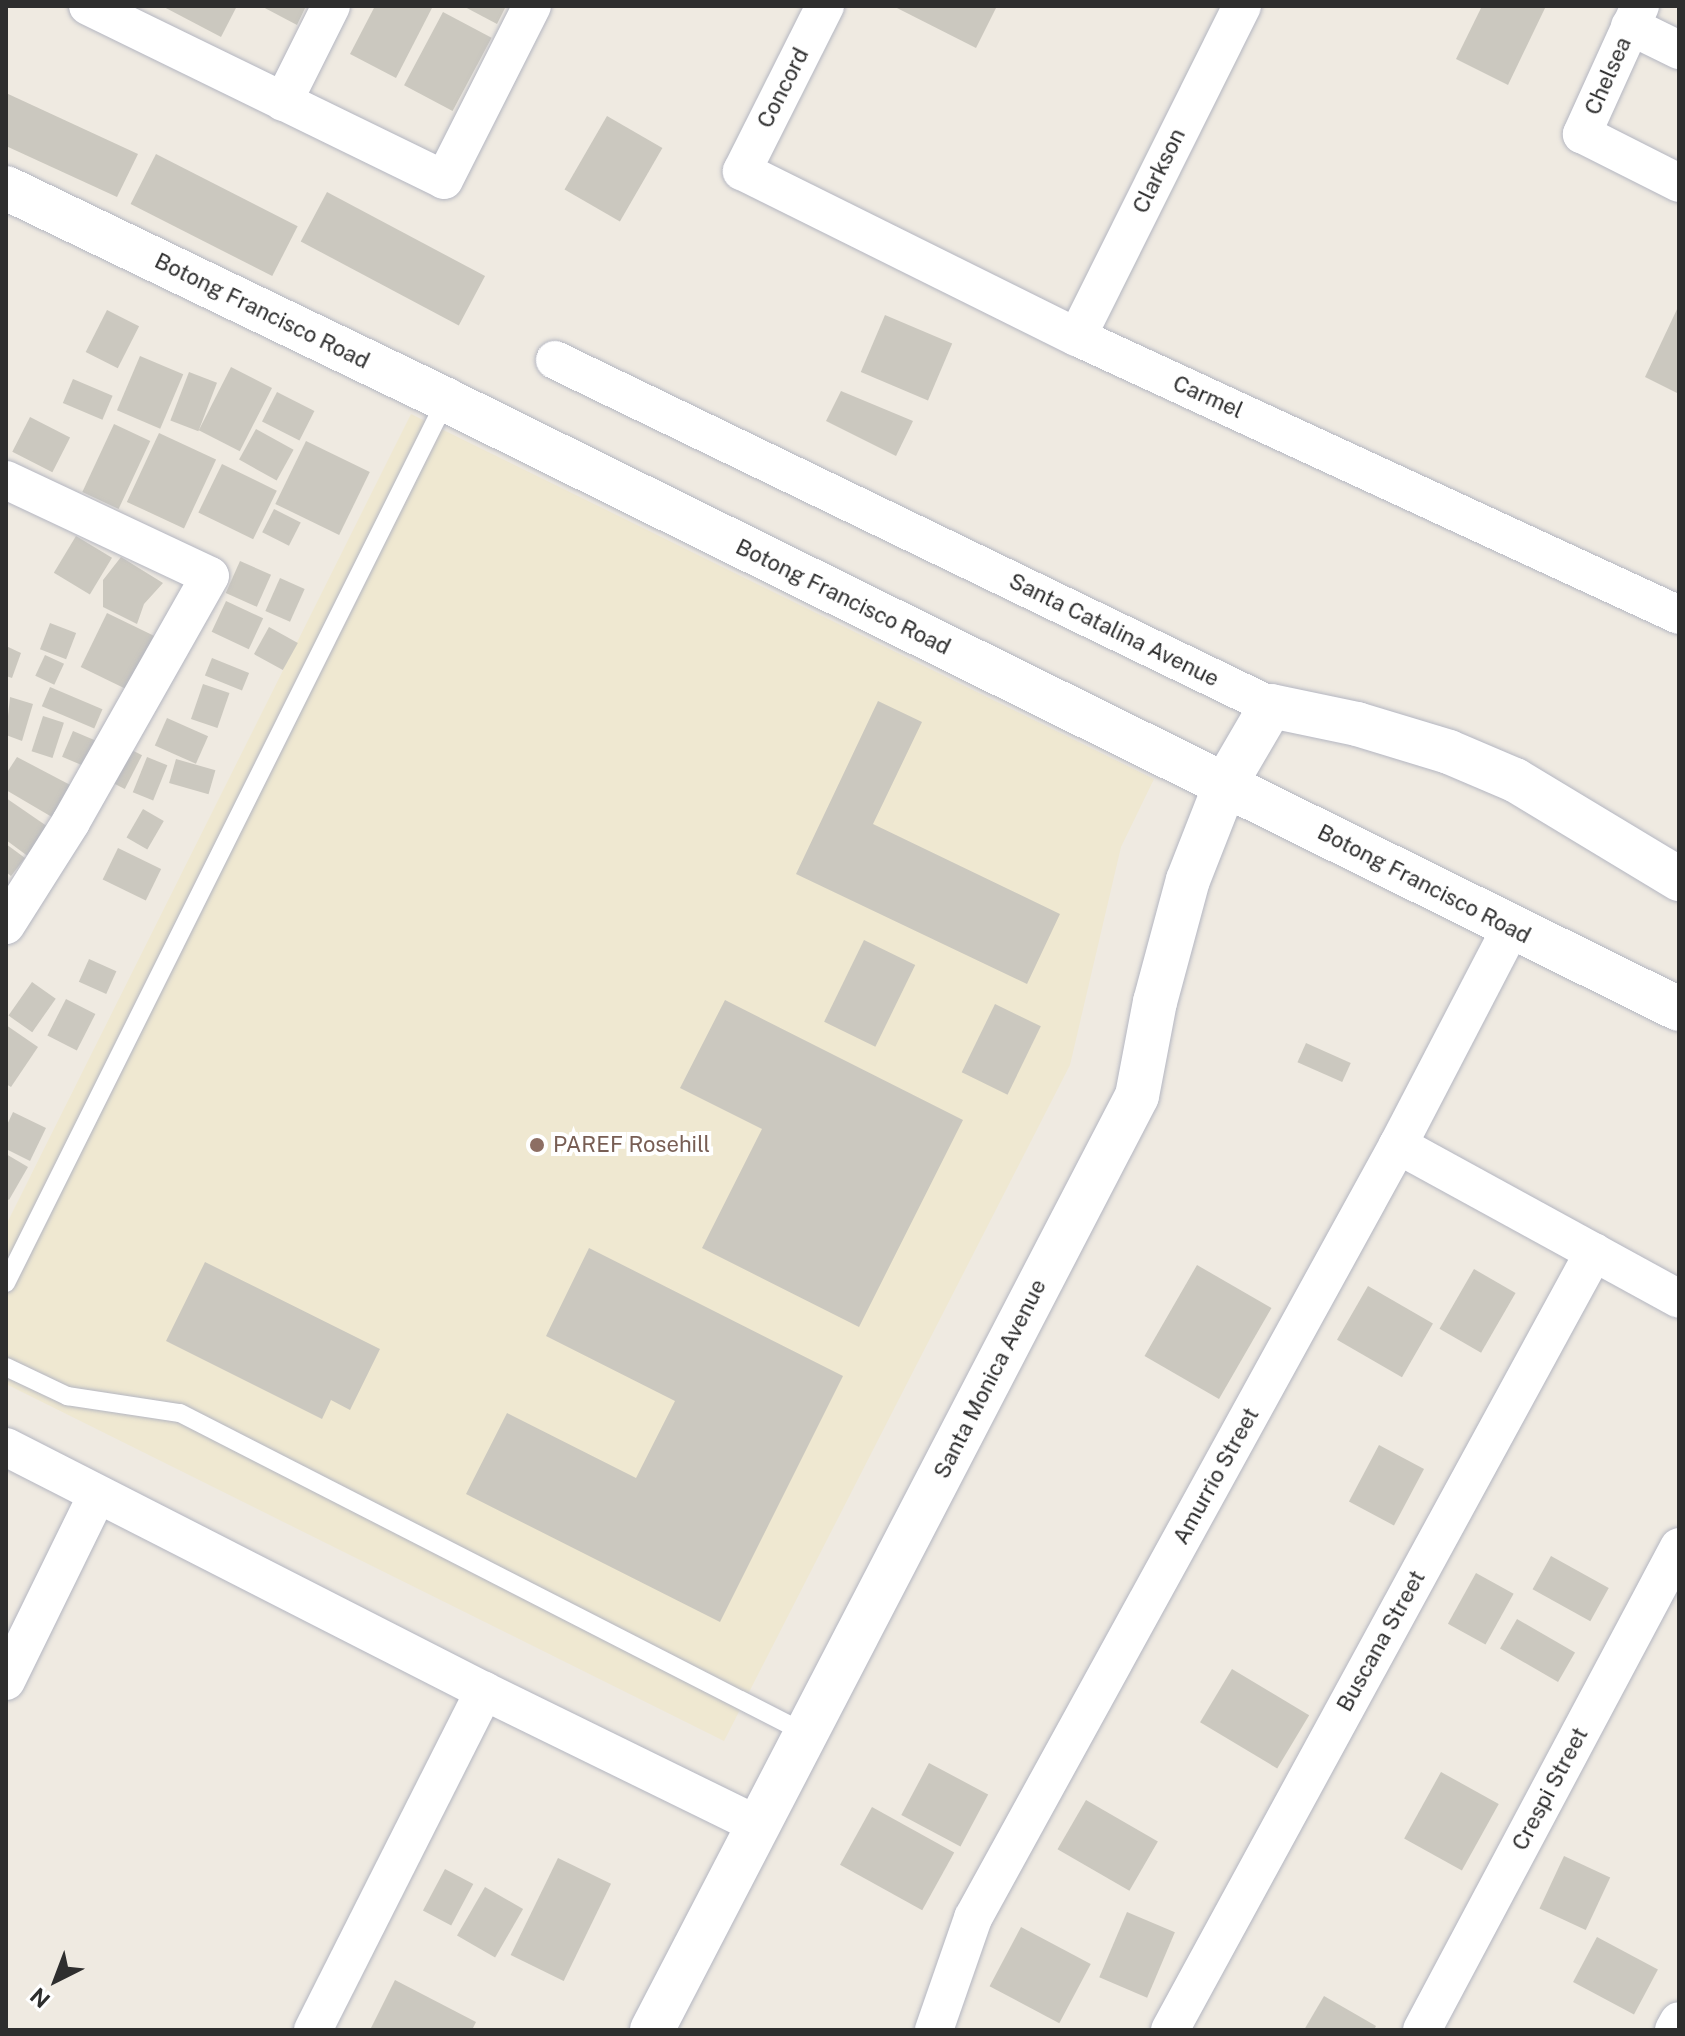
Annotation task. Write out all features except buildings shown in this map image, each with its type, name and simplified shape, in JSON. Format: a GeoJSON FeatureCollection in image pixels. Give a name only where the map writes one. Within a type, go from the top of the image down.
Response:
{"type":"FeatureCollection","features":[{"type":"Feature","properties":{"kind":"street"},"geometry":{"type":"LineString","coordinates":[[88,6],[126,14],[283,102],[444,180],[532,6]]}},
{"type":"Feature","properties":{"kind":"street"},"geometry":{"type":"LineString","coordinates":[[283,102],[331,6]]}},
{"type":"Feature","properties":{"kind":"street","name":"Concord"},"geometry":{"type":"LineString","coordinates":[[742,171],[825,6]]}},
{"type":"Feature","properties":{"kind":"street","name":"Clarkson"},"geometry":{"type":"LineString","coordinates":[[1077,337],[1242,6]]}},
{"type":"Feature","properties":{"kind":"street"},"geometry":{"type":"LineString","coordinates":[[1635,16],[1679,50]]}},
{"type":"Feature","properties":{"kind":"street","name":"Chelsea"},"geometry":{"type":"LineString","coordinates":[[1635,16],[1582,134],[1679,183]]}},
{"type":"Feature","properties":{"kind":"street","name":"Carmel"},"geometry":{"type":"LineString","coordinates":[[742,171],[1077,337],[1679,615]]}},
{"type":"Feature","properties":{"kind":"street","name":"Botong Francisco Road"},"geometry":{"type":"LineString","coordinates":[[6,188],[446,400],[1679,1009]]}},
{"type":"Feature","properties":{"kind":"street","name":"Santa Catalina Avenue"},"geometry":{"type":"LineString","coordinates":[[555,360],[1271,706],[1381,731],[1463,758],[1515,780],[1679,879]]}},
{"type":"Feature","properties":{"kind":"street"},"geometry":{"type":"LineString","coordinates":[[6,480],[210,576],[71,822],[6,925]]}},
{"type":"Feature","properties":{"kind":"street","name":"Santa Monica Avenue"},"geometry":{"type":"LineString","coordinates":[[652,2030],[1137,1096],[1155,1002],[1188,880],[1226,783],[1271,706]]}},
{"type":"Feature","properties":{"kind":"street","name":"Amurrio Street"},"geometry":{"type":"LineString","coordinates":[[934,2030],[973,1918],[1398,1145],[1511,928]]}},
{"type":"Feature","properties":{"kind":"street"},"geometry":{"type":"LineString","coordinates":[[1398,1145],[1679,1299]]}},
{"type":"Feature","properties":{"kind":"street","name":"Buscana Street"},"geometry":{"type":"LineString","coordinates":[[1170,2030],[1594,1252]]}},
{"type":"Feature","properties":{"kind":"street"},"geometry":{"type":"LineString","coordinates":[[6,1447],[484,1691],[758,1825]]}},
{"type":"Feature","properties":{"kind":"street"},"geometry":{"type":"LineString","coordinates":[[6,1681],[97,1495]]}},
{"type":"Feature","properties":{"kind":"street","name":"Crespi Street"},"geometry":{"type":"LineString","coordinates":[[1422,2030],[1679,1547]]}},
{"type":"Feature","properties":{"kind":"street"},"geometry":{"type":"LineString","coordinates":[[313,2030],[484,1691]]}},
{"type":"Feature","properties":{"kind":"street"},"geometry":{"type":"LineString","coordinates":[[1674,2030],[1679,2021]]}},
{"type":"Feature","properties":{"kind":"lane"},"geometry":{"type":"LineString","coordinates":[[6,1283],[446,400]]}},
{"type":"Feature","properties":{"kind":"lane"},"geometry":{"type":"LineString","coordinates":[[6,1367],[67,1396],[180,1413],[807,1734]]}},
{"type":"Feature","properties":{"kind":"shaded area","name":"PAREF Rosehill"},"geometry":{"type":"Polygon","coordinates":[[[411,414],[1154,779],[1121,847],[1070,1065],[724,1741],[6,1384],[6,1225],[411,414]]]}},
{"type":"Feature","properties":{"kind":"place","name":"PAREF Rosehill"},"geometry":{"type":"Point","coordinates":[537,1145]}}]}
